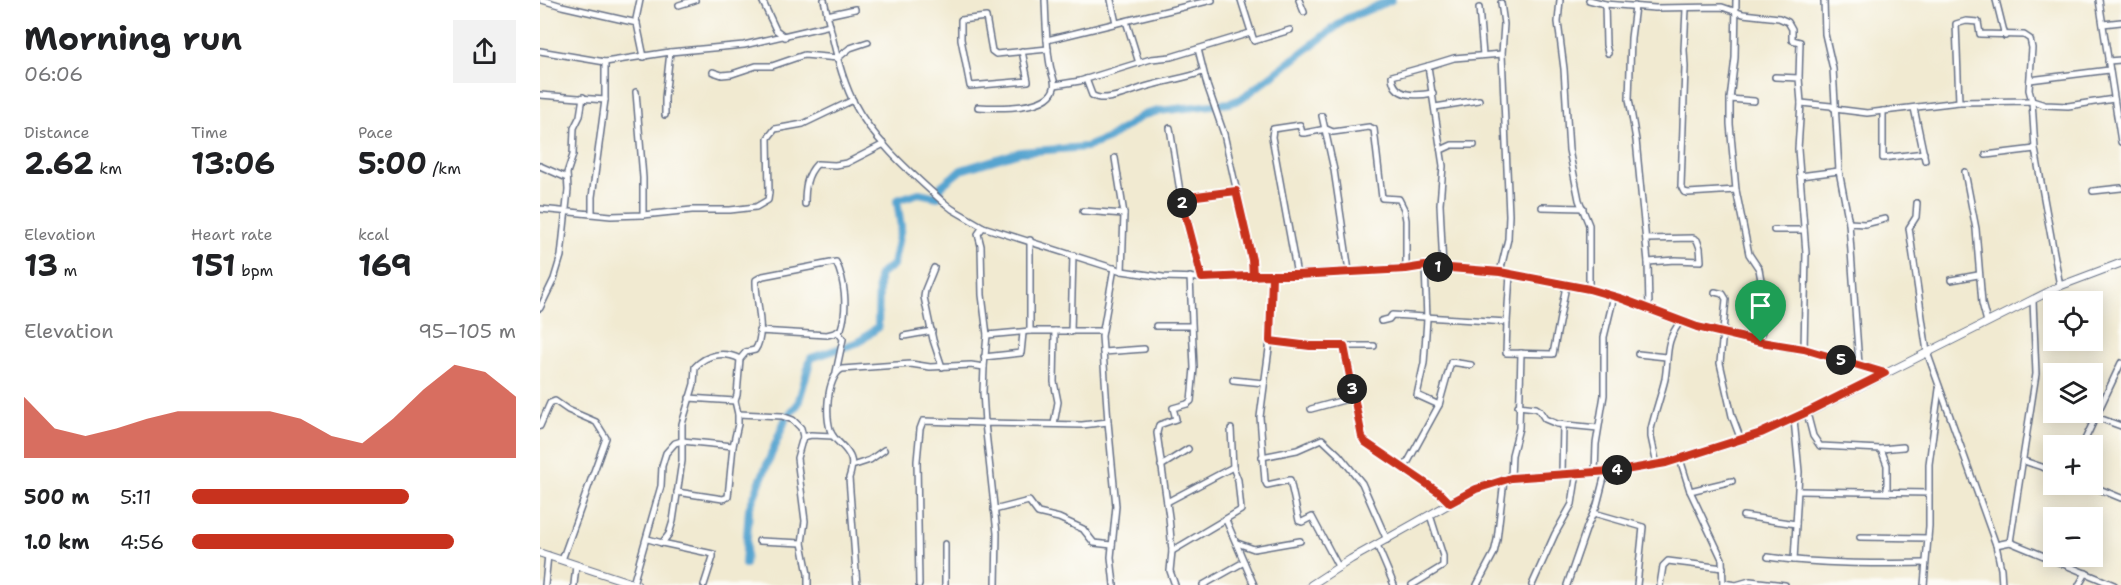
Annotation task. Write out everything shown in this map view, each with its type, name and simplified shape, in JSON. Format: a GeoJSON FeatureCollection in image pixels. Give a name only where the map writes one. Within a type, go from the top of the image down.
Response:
{"type":"FeatureCollection","features":[{"type":"Feature","properties":{"kind":"street"},"geometry":{"type":"LineString","coordinates":[[542,0],[637,23]]}},
{"type":"Feature","properties":{"kind":"street"},"geometry":{"type":"LineString","coordinates":[[640,0],[637,23],[644,57]]}},
{"type":"Feature","properties":{"kind":"street"},"geometry":{"type":"LineString","coordinates":[[679,5],[695,0]]}},
{"type":"Feature","properties":{"kind":"street"},"geometry":{"type":"LineString","coordinates":[[762,0],[776,30],[785,37]]}},
{"type":"Feature","properties":{"kind":"street"},"geometry":{"type":"LineString","coordinates":[[824,0],[838,58],[853,100],[866,123],[936,196],[952,209],[983,227],[1122,271],[1162,277],[1297,275],[1425,266],[1500,272],[1589,289],[1723,334],[1804,349],[1885,373]]}},
{"type":"Feature","properties":{"kind":"street"},"geometry":{"type":"LineString","coordinates":[[978,107],[1006,108],[1041,102],[1048,97],[1055,85],[1048,49],[1045,0]]}},
{"type":"Feature","properties":{"kind":"street"},"geometry":{"type":"LineString","coordinates":[[1111,0],[1116,23]]}},
{"type":"Feature","properties":{"kind":"street"},"geometry":{"type":"LineString","coordinates":[[1047,40],[1212,0]]}},
{"type":"Feature","properties":{"kind":"street"},"geometry":{"type":"LineString","coordinates":[[1241,0],[1254,41],[1290,30]]}},
{"type":"Feature","properties":{"kind":"street"},"geometry":{"type":"LineString","coordinates":[[1299,0],[1304,12]]}},
{"type":"Feature","properties":{"kind":"street"},"geometry":{"type":"LineString","coordinates":[[1560,0],[1558,22],[1564,69],[1569,150],[1572,172],[1589,225],[1589,289]]}},
{"type":"Feature","properties":{"kind":"street"},"geometry":{"type":"LineString","coordinates":[[1589,0],[1605,4],[1686,9],[1722,6],[1743,14],[1779,18],[1788,22],[1792,29],[1792,40],[1800,42],[1801,103],[1797,138],[1806,253],[1804,349]]}},
{"type":"Feature","properties":{"kind":"street"},"geometry":{"type":"LineString","coordinates":[[1736,0],[1734,10],[1735,58],[1730,99],[1731,158],[1749,254],[1759,269],[1764,297],[1761,342]]}},
{"type":"Feature","properties":{"kind":"street"},"geometry":{"type":"LineString","coordinates":[[1824,0],[1826,34],[1833,69],[1839,171],[1849,223],[1859,365]]}},
{"type":"Feature","properties":{"kind":"street"},"geometry":{"type":"LineString","coordinates":[[1996,0],[2005,36]]}},
{"type":"Feature","properties":{"kind":"street"},"geometry":{"type":"LineString","coordinates":[[2099,0],[2109,70],[2119,116],[2121,142]]}},
{"type":"Feature","properties":{"kind":"street"},"geometry":{"type":"LineString","coordinates":[[1500,272],[1509,239],[1502,54],[1504,24],[1501,3]]}},
{"type":"Feature","properties":{"kind":"street"},"geometry":{"type":"LineString","coordinates":[[1605,4],[1608,53]]}},
{"type":"Feature","properties":{"kind":"street"},"geometry":{"type":"LineString","coordinates":[[1635,6],[1628,89],[1636,140],[1646,239],[1649,309]]}},
{"type":"Feature","properties":{"kind":"street"},"geometry":{"type":"LineString","coordinates":[[1479,8],[1483,55]]}},
{"type":"Feature","properties":{"kind":"street"},"geometry":{"type":"LineString","coordinates":[[827,15],[855,9]]}},
{"type":"Feature","properties":{"kind":"street"},"geometry":{"type":"LineString","coordinates":[[1686,9],[1681,186],[1688,194],[1736,190]]}},
{"type":"Feature","properties":{"kind":"street"},"geometry":{"type":"LineString","coordinates":[[1025,53],[1028,81],[970,86],[961,20],[986,17],[992,51],[996,54],[1048,49]]}},
{"type":"Feature","properties":{"kind":"street"},"geometry":{"type":"LineString","coordinates":[[1126,21],[1139,63]]}},
{"type":"Feature","properties":{"kind":"street"},"geometry":{"type":"LineString","coordinates":[[1959,102],[1956,24],[1966,21],[1978,22],[1980,34],[2024,35],[2030,39],[2032,48],[2029,90],[2032,101],[2035,149],[2060,286]]}},
{"type":"Feature","properties":{"kind":"street"},"geometry":{"type":"LineString","coordinates":[[2103,24],[2121,22]]}},
{"type":"Feature","properties":{"kind":"street"},"geometry":{"type":"LineString","coordinates":[[540,51],[604,62],[670,52],[728,48],[830,26]]}},
{"type":"Feature","properties":{"kind":"street"},"geometry":{"type":"LineString","coordinates":[[1055,85],[1171,57],[1250,33]]}},
{"type":"Feature","properties":{"kind":"street"},"geometry":{"type":"LineString","coordinates":[[713,72],[722,75],[732,74],[756,66],[772,66],[804,55],[838,58],[850,48],[868,42]]}},
{"type":"Feature","properties":{"kind":"street"},"geometry":{"type":"LineString","coordinates":[[1198,49],[1203,72],[1224,134],[1252,260],[1253,275]]}},
{"type":"Feature","properties":{"kind":"street"},"geometry":{"type":"LineString","coordinates":[[665,115],[670,52]]}},
{"type":"Feature","properties":{"kind":"street"},"geometry":{"type":"LineString","coordinates":[[1433,93],[1403,94],[1397,89],[1392,76],[1454,58],[1502,54]]}},
{"type":"Feature","properties":{"kind":"street"},"geometry":{"type":"LineString","coordinates":[[2108,61],[2121,60]]}},
{"type":"Feature","properties":{"kind":"street"},"geometry":{"type":"LineString","coordinates":[[592,213],[604,100],[604,62]]}},
{"type":"Feature","properties":{"kind":"street"},"geometry":{"type":"LineString","coordinates":[[1428,66],[1441,150],[1443,181],[1440,204],[1443,268]]}},
{"type":"Feature","properties":{"kind":"street"},"geometry":{"type":"LineString","coordinates":[[2030,80],[2109,70]]}},
{"type":"Feature","properties":{"kind":"street"},"geometry":{"type":"LineString","coordinates":[[1086,79],[1092,95],[1099,99],[1203,72]]}},
{"type":"Feature","properties":{"kind":"street"},"geometry":{"type":"LineString","coordinates":[[1775,77],[1799,78]]}},
{"type":"Feature","properties":{"kind":"street"},"geometry":{"type":"LineString","coordinates":[[636,92],[643,178],[643,215]]}},
{"type":"Feature","properties":{"kind":"street"},"geometry":{"type":"LineString","coordinates":[[540,95],[604,100]]}},
{"type":"Feature","properties":{"kind":"street"},"geometry":{"type":"LineString","coordinates":[[540,308],[554,279],[561,256],[568,190],[567,178],[573,155],[575,126],[580,116],[583,97]]}},
{"type":"Feature","properties":{"kind":"street"},"geometry":{"type":"LineString","coordinates":[[1730,99],[1754,101]]}},
{"type":"Feature","properties":{"kind":"street"},"geometry":{"type":"LineString","coordinates":[[1801,103],[1867,113],[1959,102],[2032,101],[2045,105],[2068,106],[2114,99]]}},
{"type":"Feature","properties":{"kind":"street"},"geometry":{"type":"LineString","coordinates":[[540,209],[611,216],[692,210],[730,210],[762,205],[768,200],[769,193],[768,138],[775,129],[803,124],[853,100]]}},
{"type":"Feature","properties":{"kind":"street"},"geometry":{"type":"LineString","coordinates":[[1435,108],[1479,100]]}},
{"type":"Feature","properties":{"kind":"street"},"geometry":{"type":"LineString","coordinates":[[1914,108],[1925,160]]}},
{"type":"Feature","properties":{"kind":"street"},"geometry":{"type":"LineString","coordinates":[[1883,111],[1882,158],[1924,153]]}},
{"type":"Feature","properties":{"kind":"street"},"geometry":{"type":"LineString","coordinates":[[1322,116],[1349,271]]}},
{"type":"Feature","properties":{"kind":"street"},"geometry":{"type":"LineString","coordinates":[[1297,275],[1272,132],[1277,127],[1300,125],[1302,133],[1326,129],[1333,132],[1370,127],[1374,129],[1382,198],[1399,199],[1404,209],[1406,269]]}},
{"type":"Feature","properties":{"kind":"street"},"geometry":{"type":"LineString","coordinates":[[1170,128],[1181,198],[1202,278]]}},
{"type":"Feature","properties":{"kind":"street"},"geometry":{"type":"LineString","coordinates":[[805,204],[804,191],[808,178],[817,164],[847,163],[884,144]]}},
{"type":"Feature","properties":{"kind":"street"},"geometry":{"type":"LineString","coordinates":[[1441,150],[1452,145],[1474,145]]}},
{"type":"Feature","properties":{"kind":"street"},"geometry":{"type":"LineString","coordinates":[[1986,155],[2035,149]]}},
{"type":"Feature","properties":{"kind":"street"},"geometry":{"type":"LineString","coordinates":[[1115,158],[1124,214],[1122,271]]}},
{"type":"Feature","properties":{"kind":"street"},"geometry":{"type":"LineString","coordinates":[[540,166],[567,178]]}},
{"type":"Feature","properties":{"kind":"street"},"geometry":{"type":"LineString","coordinates":[[1800,176],[1839,171]]}},
{"type":"Feature","properties":{"kind":"street"},"geometry":{"type":"LineString","coordinates":[[1965,172],[1976,229],[1982,303],[1988,322]]}},
{"type":"Feature","properties":{"kind":"street"},"geometry":{"type":"LineString","coordinates":[[2093,191],[2121,188]]}},
{"type":"Feature","properties":{"kind":"street"},"geometry":{"type":"LineString","coordinates":[[1181,198],[1236,191]]}},
{"type":"Feature","properties":{"kind":"street"},"geometry":{"type":"LineString","coordinates":[[1917,202],[1916,217],[1909,228],[1927,352],[1996,545],[2002,585]]}},
{"type":"Feature","properties":{"kind":"street"},"geometry":{"type":"LineString","coordinates":[[1542,207],[1583,208]]}},
{"type":"Feature","properties":{"kind":"street"},"geometry":{"type":"LineString","coordinates":[[1083,210],[1124,214]]}},
{"type":"Feature","properties":{"kind":"street"},"geometry":{"type":"LineString","coordinates":[[1849,223],[1865,224],[1885,219]]}},
{"type":"Feature","properties":{"kind":"street"},"geometry":{"type":"LineString","coordinates":[[983,227],[978,234],[981,246],[982,295],[987,335],[983,392],[997,533],[996,585]]}},
{"type":"Feature","properties":{"kind":"street"},"geometry":{"type":"LineString","coordinates":[[1774,230],[1804,230]]}},
{"type":"Feature","properties":{"kind":"street"},"geometry":{"type":"LineString","coordinates":[[1646,239],[1693,238],[1697,240],[1700,248],[1701,261],[1648,262]]}},
{"type":"Feature","properties":{"kind":"street"},"geometry":{"type":"LineString","coordinates":[[984,357],[1021,353],[1026,332],[1030,240]]}},
{"type":"Feature","properties":{"kind":"street"},"geometry":{"type":"LineString","coordinates":[[1071,332],[1073,255]]}},
{"type":"Feature","properties":{"kind":"street"},"geometry":{"type":"LineString","coordinates":[[677,492],[723,499],[728,497],[738,414],[735,401],[740,359],[746,352],[757,348],[759,331],[756,280],[764,276],[836,262],[845,284],[843,324],[838,332],[827,335],[759,331]]}},
{"type":"Feature","properties":{"kind":"street"},"geometry":{"type":"LineString","coordinates":[[1311,585],[1476,489],[1507,479],[1625,470],[1657,465],[1741,440],[1794,419],[2060,286],[2121,263]]}},
{"type":"Feature","properties":{"kind":"street"},"geometry":{"type":"LineString","coordinates":[[1425,266],[1427,319],[1424,363],[1417,395],[1438,405]]}},
{"type":"Feature","properties":{"kind":"street"},"geometry":{"type":"LineString","coordinates":[[934,268],[924,297],[942,367]]}},
{"type":"Feature","properties":{"kind":"street"},"geometry":{"type":"LineString","coordinates":[[1114,268],[1102,331],[1116,506],[1115,534],[1112,545],[1114,585]]}},
{"type":"Feature","properties":{"kind":"street"},"geometry":{"type":"LineString","coordinates":[[1509,274],[1506,353],[1553,354],[1566,286]]}},
{"type":"Feature","properties":{"kind":"street"},"geometry":{"type":"LineString","coordinates":[[1272,275],[1270,341],[1259,428],[1266,484],[1290,480],[1299,521],[1302,522],[1312,517],[1339,568]]}},
{"type":"Feature","properties":{"kind":"street"},"geometry":{"type":"LineString","coordinates":[[1951,280],[1978,275]]}},
{"type":"Feature","properties":{"kind":"street"},"geometry":{"type":"LineString","coordinates":[[1175,585],[1170,571],[1172,551],[1158,428],[1159,425],[1176,418],[1173,408],[1191,401],[1194,368],[1190,277]]}},
{"type":"Feature","properties":{"kind":"street"},"geometry":{"type":"LineString","coordinates":[[1715,292],[1723,294],[1726,299],[1719,363],[1732,416],[1741,440]]}},
{"type":"Feature","properties":{"kind":"street"},"geometry":{"type":"LineString","coordinates":[[1595,472],[1598,428],[1604,395],[1604,337],[1614,296]]}},
{"type":"Feature","properties":{"kind":"street"},"geometry":{"type":"LineString","coordinates":[[2010,542],[2036,374],[2033,300]]}},
{"type":"Feature","properties":{"kind":"street"},"geometry":{"type":"LineString","coordinates":[[1381,321],[1389,319],[1392,315],[1427,319],[1507,322]]}},
{"type":"Feature","properties":{"kind":"street"},"geometry":{"type":"LineString","coordinates":[[1657,465],[1651,429],[1665,376],[1666,357],[1671,338],[1681,321]]}},
{"type":"Feature","properties":{"kind":"street"},"geometry":{"type":"LineString","coordinates":[[1156,326],[1191,326]]}},
{"type":"Feature","properties":{"kind":"street"},"geometry":{"type":"LineString","coordinates":[[904,336],[932,331]]}},
{"type":"Feature","properties":{"kind":"street"},"geometry":{"type":"LineString","coordinates":[[1054,424],[1058,402],[1054,387],[1055,331]]}},
{"type":"Feature","properties":{"kind":"street"},"geometry":{"type":"LineString","coordinates":[[987,335],[1102,331]]}},
{"type":"Feature","properties":{"kind":"street"},"geometry":{"type":"LineString","coordinates":[[838,332],[843,339],[837,372],[832,382],[828,401],[833,436],[851,458],[849,478],[857,585]]}},
{"type":"Feature","properties":{"kind":"street"},"geometry":{"type":"LineString","coordinates":[[1270,341],[1310,346],[1374,346]]}},
{"type":"Feature","properties":{"kind":"street"},"geometry":{"type":"LineString","coordinates":[[1344,346],[1362,437],[1365,442],[1440,493],[1450,503]]}},
{"type":"Feature","properties":{"kind":"street"},"geometry":{"type":"LineString","coordinates":[[1102,352],[1144,349]]}},
{"type":"Feature","properties":{"kind":"street"},"geometry":{"type":"LineString","coordinates":[[1477,585],[1494,553],[1519,428],[1521,353]]}},
{"type":"Feature","properties":{"kind":"street"},"geometry":{"type":"LineString","coordinates":[[1638,354],[1666,357]]}},
{"type":"Feature","properties":{"kind":"street"},"geometry":{"type":"LineString","coordinates":[[662,543],[670,530],[682,460],[682,424],[694,384],[695,367],[705,357],[723,355],[740,359]]}},
{"type":"Feature","properties":{"kind":"street"},"geometry":{"type":"LineString","coordinates":[[1404,470],[1438,405],[1450,362],[1471,365]]}},
{"type":"Feature","properties":{"kind":"street"},"geometry":{"type":"LineString","coordinates":[[2103,402],[2121,363]]}},
{"type":"Feature","properties":{"kind":"street"},"geometry":{"type":"LineString","coordinates":[[837,372],[843,369],[911,364],[984,367]]}},
{"type":"Feature","properties":{"kind":"street"},"geometry":{"type":"LineString","coordinates":[[1233,380],[1264,383]]}},
{"type":"Feature","properties":{"kind":"street"},"geometry":{"type":"LineString","coordinates":[[1924,585],[1928,538],[1929,464],[1940,387]]}},
{"type":"Feature","properties":{"kind":"street"},"geometry":{"type":"LineString","coordinates":[[1311,409],[1355,397]]}},
{"type":"Feature","properties":{"kind":"street"},"geometry":{"type":"LineString","coordinates":[[689,398],[735,401]]}},
{"type":"Feature","properties":{"kind":"street"},"geometry":{"type":"LineString","coordinates":[[540,426],[550,403],[555,401],[568,410],[596,422],[606,438],[562,560]]}},
{"type":"Feature","properties":{"kind":"street"},"geometry":{"type":"LineString","coordinates":[[1518,406],[1536,408],[1545,419],[1563,426],[1598,428]]}},
{"type":"Feature","properties":{"kind":"street"},"geometry":{"type":"LineString","coordinates":[[1807,412],[1813,436],[1820,446],[1881,449],[1903,447]]}},
{"type":"Feature","properties":{"kind":"street"},"geometry":{"type":"LineString","coordinates":[[738,414],[786,418],[798,424],[803,437],[797,458],[805,521],[802,543],[808,585]]}},
{"type":"Feature","properties":{"kind":"street"},"geometry":{"type":"LineString","coordinates":[[1794,419],[1799,472],[1794,560]]}},
{"type":"Feature","properties":{"kind":"street"},"geometry":{"type":"LineString","coordinates":[[2103,420],[2121,426]]}},
{"type":"Feature","properties":{"kind":"street"},"geometry":{"type":"LineString","coordinates":[[919,585],[917,461],[923,421],[1082,425],[1108,422]]}},
{"type":"Feature","properties":{"kind":"street"},"geometry":{"type":"LineString","coordinates":[[1562,473],[1563,426]]}},
{"type":"Feature","properties":{"kind":"street"},"geometry":{"type":"LineString","coordinates":[[1172,551],[1226,520],[1228,516],[1241,508],[1238,480],[1233,467],[1231,429]]}},
{"type":"Feature","properties":{"kind":"street"},"geometry":{"type":"LineString","coordinates":[[803,437],[833,436]]}},
{"type":"Feature","properties":{"kind":"street"},"geometry":{"type":"LineString","coordinates":[[1262,457],[1297,450],[1322,439],[1339,455],[1362,483],[1387,540]]}},
{"type":"Feature","properties":{"kind":"street"},"geometry":{"type":"LineString","coordinates":[[540,553],[632,584],[648,539],[661,486],[662,466],[666,453],[675,442],[682,441],[733,446]]}},
{"type":"Feature","properties":{"kind":"street"},"geometry":{"type":"LineString","coordinates":[[1161,466],[1188,449]]}},
{"type":"Feature","properties":{"kind":"street"},"geometry":{"type":"LineString","coordinates":[[1881,449],[1887,465],[1887,492]]}},
{"type":"Feature","properties":{"kind":"street"},"geometry":{"type":"LineString","coordinates":[[852,466],[870,460],[884,450]]}},
{"type":"Feature","properties":{"kind":"street"},"geometry":{"type":"LineString","coordinates":[[1680,459],[1690,491],[1719,551],[1723,568],[1723,584],[1736,585],[1750,581],[1785,585]]}},
{"type":"Feature","properties":{"kind":"street"},"geometry":{"type":"LineString","coordinates":[[2024,461],[2043,467]]}},
{"type":"Feature","properties":{"kind":"street"},"geometry":{"type":"LineString","coordinates":[[1167,502],[1233,467]]}},
{"type":"Feature","properties":{"kind":"street"},"geometry":{"type":"LineString","coordinates":[[1568,585],[1587,527],[1594,513],[1606,470]]}},
{"type":"Feature","properties":{"kind":"street"},"geometry":{"type":"LineString","coordinates":[[1533,585],[1555,534],[1572,504],[1577,472]]}},
{"type":"Feature","properties":{"kind":"street"},"geometry":{"type":"LineString","coordinates":[[1690,491],[1732,482]]}},
{"type":"Feature","properties":{"kind":"street"},"geometry":{"type":"LineString","coordinates":[[1799,491],[1929,493]]}},
{"type":"Feature","properties":{"kind":"street"},"geometry":{"type":"LineString","coordinates":[[2103,491],[2121,498]]}},
{"type":"Feature","properties":{"kind":"street"},"geometry":{"type":"LineString","coordinates":[[994,510],[1029,501],[1038,513],[1059,518],[1083,529],[1094,543],[1112,545]]}},
{"type":"Feature","properties":{"kind":"street"},"geometry":{"type":"LineString","coordinates":[[1594,513],[1643,527],[1637,585]]}},
{"type":"Feature","properties":{"kind":"street"},"geometry":{"type":"LineString","coordinates":[[1412,585],[1443,566],[1443,556],[1430,515]]}},
{"type":"Feature","properties":{"kind":"street"},"geometry":{"type":"LineString","coordinates":[[1743,516],[1796,524]]}},
{"type":"Feature","properties":{"kind":"street"},"geometry":{"type":"LineString","coordinates":[[1226,520],[1254,585]]}},
{"type":"Feature","properties":{"kind":"street"},"geometry":{"type":"LineString","coordinates":[[1860,537],[1928,538]]}},
{"type":"Feature","properties":{"kind":"street"},"geometry":{"type":"LineString","coordinates":[[648,539],[713,554],[704,585]]}},
{"type":"Feature","properties":{"kind":"street"},"geometry":{"type":"LineString","coordinates":[[759,541],[802,543]]}},
{"type":"Feature","properties":{"kind":"street"},"geometry":{"type":"LineString","coordinates":[[1237,543],[1254,549],[1300,541]]}},
{"type":"Feature","properties":{"kind":"street"},"geometry":{"type":"LineString","coordinates":[[1996,545],[2010,542],[2114,585]]}},
{"type":"Feature","properties":{"kind":"street"},"geometry":{"type":"LineString","coordinates":[[945,544],[945,585]]}},
{"type":"Feature","properties":{"kind":"street"},"geometry":{"type":"LineString","coordinates":[[1377,545],[1394,585]]}},
{"type":"Feature","properties":{"kind":"street"},"geometry":{"type":"LineString","coordinates":[[545,585],[548,555]]}},
{"type":"Feature","properties":{"kind":"street"},"geometry":{"type":"LineString","coordinates":[[1767,557],[1864,564],[1925,562]]}},
{"type":"Feature","properties":{"kind":"street"},"geometry":{"type":"LineString","coordinates":[[1660,585],[1662,569],[1668,561],[1723,568]]}},
{"type":"Feature","properties":{"kind":"street"},"geometry":{"type":"LineString","coordinates":[[1203,585],[1244,562]]}},
{"type":"Feature","properties":{"kind":"street"},"geometry":{"type":"LineString","coordinates":[[574,585],[576,565]]}},
{"type":"Feature","properties":{"kind":"street"},"geometry":{"type":"LineString","coordinates":[[2079,585],[2086,573]]}},
{"type":"Feature","properties":{"kind":"waterway"},"geometry":{"type":"LineString","coordinates":[[745,564],[749,509],[786,418],[798,404],[811,358],[859,342],[878,327],[879,275],[893,265],[901,227],[897,200],[919,193],[938,197],[941,186],[961,170],[1020,152],[1086,147],[1109,138],[1143,115],[1230,103],[1241,99],[1346,19],[1391,0]]}},
{"type":"Feature","properties":{"kind":"route"},"geometry":{"type":"LineString","coordinates":[[1761,342],[1697,327],[1589,289],[1500,272],[1425,266],[1297,275],[1272,275],[1266,275],[1253,275],[1252,260],[1236,191],[1181,198],[1202,278],[1272,275],[1270,341],[1310,346],[1344,346],[1362,437],[1365,442],[1440,493],[1450,503],[1476,489],[1511,478],[1625,470],[1666,463],[1761,433],[1885,373],[1804,349],[1761,342]]}}]}
